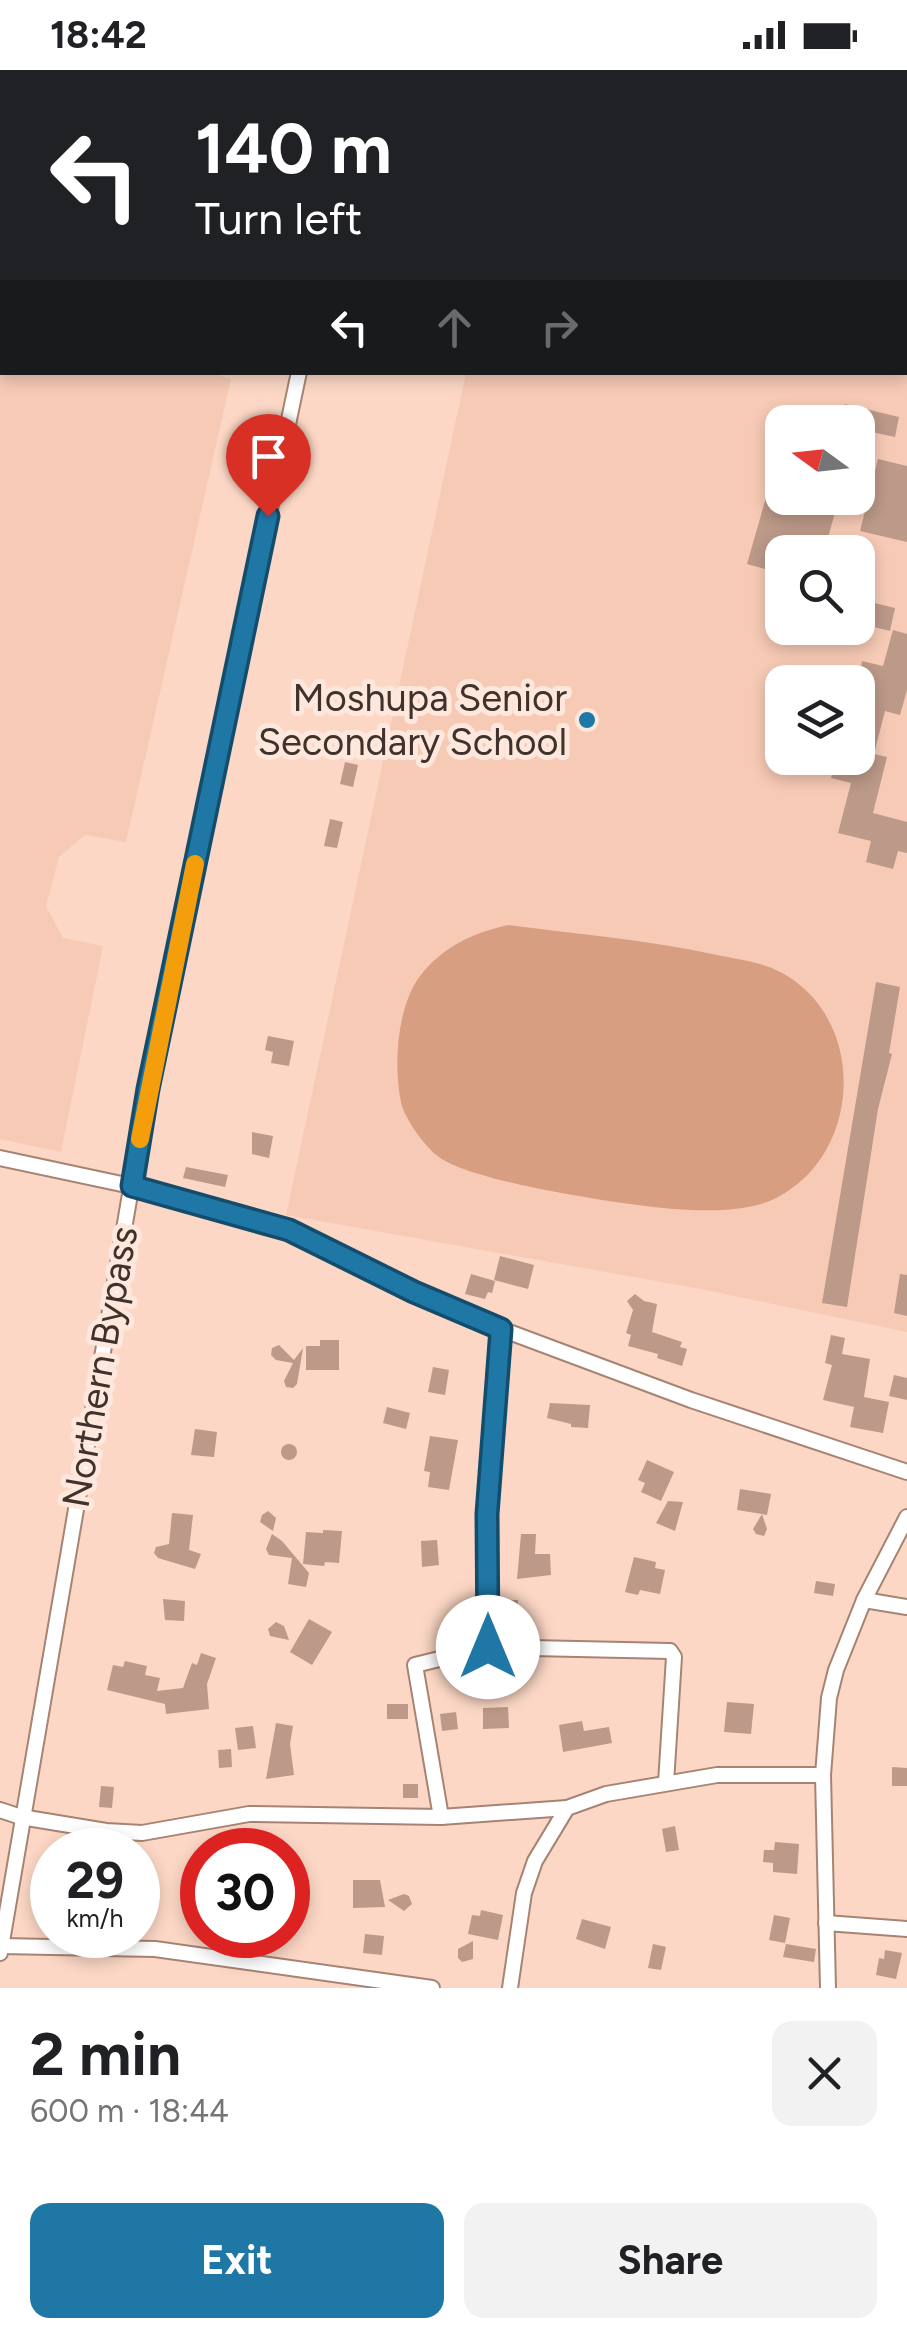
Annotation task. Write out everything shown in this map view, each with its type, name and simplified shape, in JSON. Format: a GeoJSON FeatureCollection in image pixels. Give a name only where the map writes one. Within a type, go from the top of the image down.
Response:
{"type":"FeatureCollection","features":[{"type":"Feature","properties":{"kind":"street","name":"Northern Bypass"},"geometry":{"type":"LineString","coordinates":[[1,1950],[148,1089],[298,375]]}},
{"type":"Feature","properties":{"kind":"street"},"geometry":{"type":"LineString","coordinates":[[0,1158],[132,1186],[289,1230],[414,1292],[501,1329],[691,1400],[907,1472]]}},
{"type":"Feature","properties":{"kind":"street"},"geometry":{"type":"LineString","coordinates":[[488,1647],[487,1514],[501,1329]]}},
{"type":"Feature","properties":{"kind":"street"},"geometry":{"type":"LineString","coordinates":[[828,1988],[823,1776],[829,1698],[864,1600],[907,1517]]}},
{"type":"Feature","properties":{"kind":"street"},"geometry":{"type":"LineString","coordinates":[[864,1600],[907,1608]]}},
{"type":"Feature","properties":{"kind":"street"},"geometry":{"type":"LineString","coordinates":[[441,1817],[414,1665],[488,1647],[673,1653],[666,1784]]}},
{"type":"Feature","properties":{"kind":"street"},"geometry":{"type":"LineString","coordinates":[[0,1810],[106,1831],[142,1833],[282,1812],[441,1817],[567,1808],[606,1794],[718,1775],[823,1776]]}},
{"type":"Feature","properties":{"kind":"street"},"geometry":{"type":"LineString","coordinates":[[510,1988],[524,1893],[535,1861],[567,1808]]}},
{"type":"Feature","properties":{"kind":"street"},"geometry":{"type":"LineString","coordinates":[[826,1922],[907,1928]]}},
{"type":"Feature","properties":{"kind":"street"},"geometry":{"type":"LineString","coordinates":[[1,1950],[155,1949],[432,1988]]}},
{"type":"Feature","properties":{"kind":"shaded area"},"geometry":{"type":"Polygon","coordinates":[[[0,375],[217,375],[231,379],[126,842],[85,835],[59,857],[46,906],[63,938],[103,946],[61,1152],[0,1139],[0,375]]]}},
{"type":"Feature","properties":{"kind":"shaded area","name":"Moshupa Senior Secondary School"},"geometry":{"type":"Polygon","coordinates":[[[466,375],[907,375],[907,1332],[701,1289],[286,1215],[466,375]]]}},
{"type":"Feature","properties":{"kind":"shaded area"},"geometry":{"type":"Polygon","coordinates":[[[508,925],[691,950],[773,968],[789,977],[814,999],[832,1026],[841,1057],[844,1090],[838,1122],[825,1152],[805,1177],[778,1197],[754,1206],[713,1210],[588,1198],[483,1175],[439,1157],[416,1132],[401,1102],[397,1070],[399,1034],[408,999],[424,971],[442,954],[462,941],[508,925]]]}},
{"type":"Feature","properties":{"kind":"building"},"geometry":{"type":"Polygon","coordinates":[[[875,411],[899,417],[895,437],[875,433],[875,411]]]}},
{"type":"Feature","properties":{"kind":"building"},"geometry":{"type":"Polygon","coordinates":[[[878,459],[907,466],[907,542],[860,531],[864,515],[875,515],[878,459]]]}},
{"type":"Feature","properties":{"kind":"building"},"geometry":{"type":"Polygon","coordinates":[[[765,501],[765,515],[834,515],[829,535],[765,535],[765,569],[747,564],[765,501]]]}},
{"type":"Feature","properties":{"kind":"building"},"geometry":{"type":"Polygon","coordinates":[[[875,603],[895,608],[890,631],[875,627],[875,603]]]}},
{"type":"Feature","properties":{"kind":"building"},"geometry":{"type":"Polygon","coordinates":[[[893,630],[907,634],[907,690],[900,715],[885,711],[875,750],[875,665],[861,665],[862,661],[883,666],[893,630]]]}},
{"type":"Feature","properties":{"kind":"building"},"geometry":{"type":"Polygon","coordinates":[[[875,754],[887,757],[873,813],[907,822],[907,853],[898,851],[893,869],[866,862],[871,841],[838,833],[851,783],[831,778],[875,775],[875,754]]]}},
{"type":"Feature","properties":{"kind":"building"},"geometry":{"type":"Polygon","coordinates":[[[345,762],[358,765],[353,787],[340,784],[345,762]]]}},
{"type":"Feature","properties":{"kind":"building"},"geometry":{"type":"Polygon","coordinates":[[[330,819],[343,822],[337,848],[324,846],[330,819]]]}},
{"type":"Feature","properties":{"kind":"building"},"geometry":{"type":"Polygon","coordinates":[[[876,982],[900,987],[889,1053],[892,1054],[878,1109],[847,1307],[822,1303],[876,982]]]}},
{"type":"Feature","properties":{"kind":"building"},"geometry":{"type":"Polygon","coordinates":[[[268,1036],[294,1041],[289,1066],[271,1063],[273,1052],[265,1050],[268,1036]]]}},
{"type":"Feature","properties":{"kind":"building"},"geometry":{"type":"Polygon","coordinates":[[[252,1132],[273,1136],[269,1158],[252,1154],[252,1132]]]}},
{"type":"Feature","properties":{"kind":"building"},"geometry":{"type":"Polygon","coordinates":[[[186,1167],[228,1175],[225,1187],[183,1178],[186,1167]]]}},
{"type":"Feature","properties":{"kind":"building"},"geometry":{"type":"Polygon","coordinates":[[[500,1256],[534,1265],[528,1289],[494,1280],[500,1256]]]}},
{"type":"Feature","properties":{"kind":"building"},"geometry":{"type":"Polygon","coordinates":[[[471,1274],[495,1281],[492,1293],[488,1292],[485,1299],[465,1294],[471,1274]]]}},
{"type":"Feature","properties":{"kind":"building"},"geometry":{"type":"Polygon","coordinates":[[[900,1274],[907,1275],[907,1316],[894,1313],[900,1274]]]}},
{"type":"Feature","properties":{"kind":"building"},"geometry":{"type":"Polygon","coordinates":[[[635,1294],[657,1304],[652,1332],[682,1342],[680,1347],[687,1349],[682,1366],[628,1346],[631,1335],[626,1333],[633,1310],[627,1301],[635,1294]]]}},
{"type":"Feature","properties":{"kind":"building"},"geometry":{"type":"Polygon","coordinates":[[[831,1335],[845,1338],[842,1354],[870,1359],[864,1397],[889,1402],[883,1433],[850,1427],[854,1407],[823,1400],[832,1365],[825,1363],[831,1335]]]}},
{"type":"Feature","properties":{"kind":"building"},"geometry":{"type":"Polygon","coordinates":[[[320,1340],[339,1340],[339,1370],[306,1370],[306,1346],[320,1346],[320,1340]]]}},
{"type":"Feature","properties":{"kind":"building"},"geometry":{"type":"Polygon","coordinates":[[[279,1345],[294,1360],[303,1348],[293,1388],[286,1387],[284,1381],[293,1363],[271,1355],[272,1348],[279,1345]]]}},
{"type":"Feature","properties":{"kind":"building"},"geometry":{"type":"Polygon","coordinates":[[[433,1367],[449,1370],[445,1395],[428,1392],[433,1367]]]}},
{"type":"Feature","properties":{"kind":"building"},"geometry":{"type":"Polygon","coordinates":[[[894,1375],[907,1378],[907,1400],[889,1396],[894,1375]]]}},
{"type":"Feature","properties":{"kind":"building"},"geometry":{"type":"Polygon","coordinates":[[[550,1403],[590,1405],[588,1428],[571,1427],[547,1418],[550,1403]]]}},
{"type":"Feature","properties":{"kind":"building"},"geometry":{"type":"Polygon","coordinates":[[[387,1407],[410,1413],[406,1429],[383,1423],[387,1407]]]}},
{"type":"Feature","properties":{"kind":"building"},"geometry":{"type":"Polygon","coordinates":[[[195,1429],[217,1432],[214,1457],[191,1455],[195,1429]]]}},
{"type":"Feature","properties":{"kind":"building"},"geometry":{"type":"Polygon","coordinates":[[[430,1436],[458,1440],[449,1490],[428,1487],[430,1472],[424,1471],[430,1436]]]}},
{"type":"Feature","properties":{"kind":"building"},"geometry":{"type":"Polygon","coordinates":[[[289,1444],[297,1452],[289,1460],[281,1452],[289,1444]]]}},
{"type":"Feature","properties":{"kind":"building"},"geometry":{"type":"Polygon","coordinates":[[[647,1460],[674,1472],[661,1501],[641,1492],[645,1483],[638,1480],[647,1460]]]}},
{"type":"Feature","properties":{"kind":"building"},"geometry":{"type":"Polygon","coordinates":[[[740,1489],[771,1494],[767,1515],[737,1510],[740,1489]]]}},
{"type":"Feature","properties":{"kind":"building"},"geometry":{"type":"Polygon","coordinates":[[[668,1501],[683,1502],[675,1531],[656,1523],[668,1501]]]}},
{"type":"Feature","properties":{"kind":"building"},"geometry":{"type":"Polygon","coordinates":[[[268,1511],[276,1518],[273,1531],[260,1522],[268,1511]]]}},
{"type":"Feature","properties":{"kind":"building"},"geometry":{"type":"Polygon","coordinates":[[[172,1513],[193,1515],[189,1550],[201,1554],[195,1569],[158,1558],[154,1553],[156,1547],[169,1544],[172,1513]]]}},
{"type":"Feature","properties":{"kind":"building"},"geometry":{"type":"Polygon","coordinates":[[[762,1514],[767,1529],[764,1536],[753,1529],[762,1514]]]}},
{"type":"Feature","properties":{"kind":"building"},"geometry":{"type":"Polygon","coordinates":[[[342,1531],[339,1563],[303,1564],[306,1532],[342,1531]]]}},
{"type":"Feature","properties":{"kind":"building"},"geometry":{"type":"Polygon","coordinates":[[[272,1534],[309,1573],[306,1587],[288,1584],[292,1558],[269,1555],[266,1549],[272,1534]]]}},
{"type":"Feature","properties":{"kind":"building"},"geometry":{"type":"Polygon","coordinates":[[[521,1534],[536,1534],[535,1554],[550,1554],[551,1575],[517,1579],[521,1534]]]}},
{"type":"Feature","properties":{"kind":"building"},"geometry":{"type":"Polygon","coordinates":[[[437,1540],[439,1565],[422,1567],[421,1541],[437,1540]]]}},
{"type":"Feature","properties":{"kind":"building"},"geometry":{"type":"Polygon","coordinates":[[[634,1557],[656,1562],[655,1568],[665,1570],[660,1594],[625,1592],[634,1557]]]}},
{"type":"Feature","properties":{"kind":"building"},"geometry":{"type":"Polygon","coordinates":[[[816,1581],[835,1584],[833,1596],[814,1593],[816,1581]]]}},
{"type":"Feature","properties":{"kind":"building"},"geometry":{"type":"Polygon","coordinates":[[[163,1599],[185,1601],[184,1621],[165,1620],[163,1599]]]}},
{"type":"Feature","properties":{"kind":"building"},"geometry":{"type":"Polygon","coordinates":[[[502,1600],[518,1600],[517,1625],[501,1624],[502,1600]]]}},
{"type":"Feature","properties":{"kind":"building"},"geometry":{"type":"Polygon","coordinates":[[[309,1619],[332,1632],[312,1665],[290,1652],[309,1619]]]}},
{"type":"Feature","properties":{"kind":"building"},"geometry":{"type":"Polygon","coordinates":[[[276,1622],[284,1626],[289,1640],[270,1636],[268,1629],[276,1622]]]}},
{"type":"Feature","properties":{"kind":"building"},"geometry":{"type":"Polygon","coordinates":[[[201,1653],[216,1658],[207,1684],[209,1709],[166,1714],[165,1704],[107,1690],[113,1665],[123,1667],[125,1661],[147,1666],[145,1675],[160,1678],[157,1691],[183,1688],[192,1663],[197,1665],[201,1653]]]}},
{"type":"Feature","properties":{"kind":"building"},"geometry":{"type":"Polygon","coordinates":[[[727,1702],[754,1704],[751,1734],[724,1732],[727,1702]]]}},
{"type":"Feature","properties":{"kind":"building"},"geometry":{"type":"Polygon","coordinates":[[[387,1704],[408,1704],[408,1719],[387,1719],[387,1704]]]}},
{"type":"Feature","properties":{"kind":"building"},"geometry":{"type":"Polygon","coordinates":[[[508,1707],[509,1728],[483,1729],[483,1708],[508,1707]]]}},
{"type":"Feature","properties":{"kind":"building"},"geometry":{"type":"Polygon","coordinates":[[[456,1712],[458,1729],[442,1731],[440,1714],[456,1712]]]}},
{"type":"Feature","properties":{"kind":"building"},"geometry":{"type":"Polygon","coordinates":[[[582,1721],[584,1731],[609,1727],[612,1743],[563,1752],[559,1725],[582,1721]]]}},
{"type":"Feature","properties":{"kind":"building"},"geometry":{"type":"Polygon","coordinates":[[[276,1723],[293,1726],[290,1744],[294,1775],[266,1779],[276,1723]]]}},
{"type":"Feature","properties":{"kind":"building"},"geometry":{"type":"Polygon","coordinates":[[[253,1726],[256,1748],[238,1750],[235,1728],[253,1726]]]}},
{"type":"Feature","properties":{"kind":"building"},"geometry":{"type":"Polygon","coordinates":[[[231,1749],[232,1767],[219,1768],[218,1750],[231,1749]]]}},
{"type":"Feature","properties":{"kind":"building"},"geometry":{"type":"Polygon","coordinates":[[[892,1767],[907,1768],[907,1786],[892,1786],[892,1767]]]}},
{"type":"Feature","properties":{"kind":"building"},"geometry":{"type":"Polygon","coordinates":[[[403,1784],[418,1784],[418,1798],[403,1798],[403,1784]]]}},
{"type":"Feature","properties":{"kind":"building"},"geometry":{"type":"Polygon","coordinates":[[[101,1786],[114,1787],[112,1808],[99,1807],[101,1786]]]}},
{"type":"Feature","properties":{"kind":"building"},"geometry":{"type":"Polygon","coordinates":[[[675,1826],[679,1850],[666,1852],[662,1829],[675,1826]]]}},
{"type":"Feature","properties":{"kind":"building"},"geometry":{"type":"Polygon","coordinates":[[[775,1842],[799,1844],[797,1874],[773,1872],[773,1863],[763,1862],[764,1850],[774,1850],[775,1842]]]}},
{"type":"Feature","properties":{"kind":"building"},"geometry":{"type":"Polygon","coordinates":[[[353,1880],[380,1880],[385,1907],[353,1908],[353,1880]]]}},
{"type":"Feature","properties":{"kind":"building"},"geometry":{"type":"Polygon","coordinates":[[[404,1894],[412,1904],[404,1911],[388,1900],[404,1894]]]}},
{"type":"Feature","properties":{"kind":"building"},"geometry":{"type":"Polygon","coordinates":[[[481,1910],[503,1915],[498,1940],[468,1934],[472,1915],[480,1916],[481,1910]]]}},
{"type":"Feature","properties":{"kind":"building"},"geometry":{"type":"Polygon","coordinates":[[[774,1915],[790,1918],[785,1943],[769,1940],[774,1915]]]}},
{"type":"Feature","properties":{"kind":"building"},"geometry":{"type":"Polygon","coordinates":[[[582,1919],[611,1927],[605,1949],[576,1939],[582,1919]]]}},
{"type":"Feature","properties":{"kind":"building"},"geometry":{"type":"Polygon","coordinates":[[[365,1934],[384,1936],[382,1955],[363,1953],[365,1934]]]}},
{"type":"Feature","properties":{"kind":"building"},"geometry":{"type":"Polygon","coordinates":[[[473,1941],[473,1959],[462,1962],[458,1949],[473,1941]]]}},
{"type":"Feature","properties":{"kind":"building"},"geometry":{"type":"Polygon","coordinates":[[[653,1944],[666,1947],[661,1970],[648,1968],[653,1944]]]}},
{"type":"Feature","properties":{"kind":"building"},"geometry":{"type":"Polygon","coordinates":[[[786,1944],[816,1949],[814,1962],[783,1957],[786,1944]]]}},
{"type":"Feature","properties":{"kind":"building"},"geometry":{"type":"Polygon","coordinates":[[[885,1950],[902,1953],[896,1979],[876,1975],[885,1950]]]}},
{"type":"Feature","properties":{"kind":"slow traffic"},"geometry":{"type":"LineString","coordinates":[[140,1139],[195,864]]}},
{"type":"Feature","properties":{"kind":"place","name":"Moshupa Senior Secondary School"},"geometry":{"type":"Point","coordinates":[587,720]}},
{"type":"Feature","properties":{"kind":"route"},"geometry":{"type":"LineString","coordinates":[[268,516],[148,1089],[132,1186],[274,1224],[456,1312],[501,1329],[487,1514],[488,1647]]}}]}
